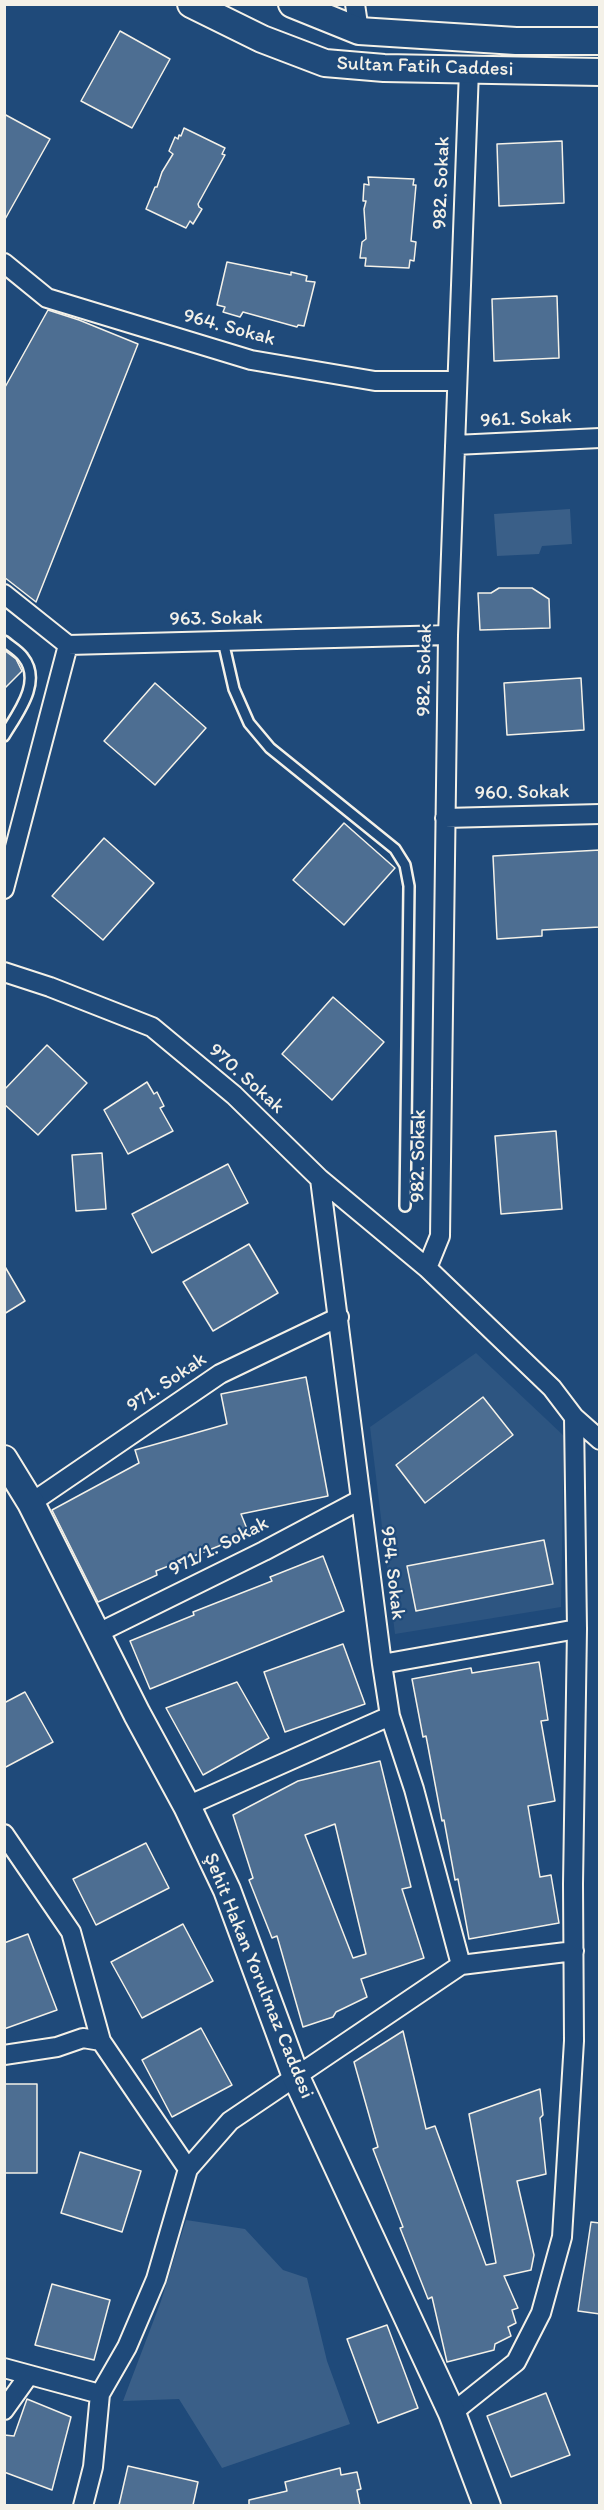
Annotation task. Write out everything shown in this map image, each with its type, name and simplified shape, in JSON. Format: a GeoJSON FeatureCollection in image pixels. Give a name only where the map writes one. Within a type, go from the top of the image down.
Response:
{"type":"FeatureCollection","features":[{"type":"Feature","properties":{"kind":"street","name":"Sultan Fatih Caddesi"},"geometry":{"type":"LineString","coordinates":[[191,4],[262,39],[325,63],[384,68],[600,72]]}},
{"type":"Feature","properties":{"kind":"street","name":"Sultan Fatih Caddesi"},"geometry":{"type":"LineString","coordinates":[[292,4],[359,31],[516,41],[600,41]]}},
{"type":"Feature","properties":{"kind":"street"},"geometry":{"type":"LineString","coordinates":[[355,4],[359,31]]}},
{"type":"Feature","properties":{"kind":"street","name":"982. Sokak"},"geometry":{"type":"LineString","coordinates":[[427,1268],[440,1236],[448,635],[469,70]]}},
{"type":"Feature","properties":{"kind":"street","name":"964. Sokak"},"geometry":{"type":"LineString","coordinates":[[4,264],[47,298],[251,360],[375,381],[457,381]]}},
{"type":"Feature","properties":{"kind":"street","name":"961. Sokak"},"geometry":{"type":"LineString","coordinates":[[455,445],[600,438]]}},
{"type":"Feature","properties":{"kind":"street"},"geometry":{"type":"LineString","coordinates":[[4,594],[68,645],[7,865],[4,889]]}},
{"type":"Feature","properties":{"kind":"street","name":"963. Sokak"},"geometry":{"type":"LineString","coordinates":[[68,645],[448,635]]}},
{"type":"Feature","properties":{"kind":"street","name":"960. Sokak"},"geometry":{"type":"LineString","coordinates":[[445,818],[600,814]]}},
{"type":"Feature","properties":{"kind":"street","name":"970. Sokak"},"geometry":{"type":"LineString","coordinates":[[4,972],[50,987],[152,1027],[234,1095],[320,1179],[427,1268],[552,1388],[574,1417],[600,1440]]}},
{"type":"Feature","properties":{"kind":"street","name":"954. Sokak"},"geometry":{"type":"LineString","coordinates":[[320,1179],[360,1500],[390,1716],[414,1789],[461,1965]]}},
{"type":"Feature","properties":{"kind":"street","name":"971. Sokak"},"geometry":{"type":"LineString","coordinates":[[31,1503],[220,1374],[339,1317]]}},
{"type":"Feature","properties":{"kind":"street"},"geometry":{"type":"LineString","coordinates":[[452,2413],[516,2362],[541,2313],[562,2237],[574,2041],[577,1629],[574,1417]]}},
{"type":"Feature","properties":{"kind":"street","name":"Şehit Hakan Yorulmaz Caddesi"},"geometry":{"type":"LineString","coordinates":[[4,1459],[31,1503],[137,1714],[188,1806],[227,1890],[296,2077],[452,2413],[487,2505]]}},
{"type":"Feature","properties":{"kind":"street","name":"971/1. Sokak"},"geometry":{"type":"LineString","coordinates":[[98,1633],[264,1551],[360,1500]]}},
{"type":"Feature","properties":{"kind":"street"},"geometry":{"type":"LineString","coordinates":[[382,1664],[577,1629]]}},
{"type":"Feature","properties":{"kind":"street"},"geometry":{"type":"LineString","coordinates":[[188,1806],[390,1716]]}},
{"type":"Feature","properties":{"kind":"street"},"geometry":{"type":"LineString","coordinates":[[4,1834],[71,1932],[101,2041],[188,2169]]}},
{"type":"Feature","properties":{"kind":"street"},"geometry":{"type":"LineString","coordinates":[[83,2505],[93,2467],[100,2394],[127,2347],[156,2279],[188,2169],[230,2121],[461,1965],[574,1951]]}},
{"type":"Feature","properties":{"kind":"street"},"geometry":{"type":"LineString","coordinates":[[4,2055],[57,2047],[83,2038],[101,2041]]}},
{"type":"Feature","properties":{"kind":"street"},"geometry":{"type":"LineString","coordinates":[[4,2368],[100,2394]]}},
{"type":"Feature","properties":{"kind":"street"},"geometry":{"type":"LineString","coordinates":[[4,2410],[29,2374]]}},
{"type":"Feature","properties":{"kind":"lane"},"geometry":{"type":"LineString","coordinates":[[223,641],[234,689],[249,723],[270,748],[394,849],[405,865],[409,886],[405,1206]]}},
{"type":"Feature","properties":{"kind":"lane"},"geometry":{"type":"LineString","coordinates":[[4,642],[23,656],[30,675],[28,693],[4,736]]}},
{"type":"Feature","properties":{"kind":"shaded area"},"geometry":{"type":"Polygon","coordinates":[[[570,509],[572,544],[542,546],[539,554],[497,556],[494,514],[570,509]]]}},
{"type":"Feature","properties":{"kind":"shaded area"},"geometry":{"type":"Polygon","coordinates":[[[476,1353],[564,1436],[561,1607],[395,1634],[370,1427],[476,1353]]]}},
{"type":"Feature","properties":{"kind":"shaded area"},"geometry":{"type":"Polygon","coordinates":[[[186,2220],[245,2229],[283,2270],[307,2278],[327,2361],[350,2424],[222,2468],[179,2399],[123,2401],[161,2301],[186,2220]]]}},
{"type":"Feature","properties":{"kind":"building"},"geometry":{"type":"Polygon","coordinates":[[[120,31],[170,59],[132,128],[81,101],[120,31]]]}},
{"type":"Feature","properties":{"kind":"building"},"geometry":{"type":"Polygon","coordinates":[[[4,114],[50,139],[4,221],[4,114]]]}},
{"type":"Feature","properties":{"kind":"building"},"geometry":{"type":"Polygon","coordinates":[[[184,128],[225,148],[222,154],[225,155],[198,204],[202,209],[193,224],[190,221],[186,228],[146,209],[162,172],[173,154],[169,151],[175,137],[178,139],[179,135],[181,136],[184,128]]]}},
{"type":"Feature","properties":{"kind":"building"},"geometry":{"type":"Polygon","coordinates":[[[562,141],[564,203],[499,206],[497,144],[562,141]]]}},
{"type":"Feature","properties":{"kind":"building"},"geometry":{"type":"Polygon","coordinates":[[[368,177],[414,179],[413,185],[416,185],[411,241],[416,242],[414,261],[410,260],[409,268],[365,266],[366,258],[360,258],[362,242],[366,239],[364,209],[366,201],[363,201],[364,184],[369,185],[368,177]]]}},
{"type":"Feature","properties":{"kind":"building"},"geometry":{"type":"Polygon","coordinates":[[[227,262],[291,275],[291,272],[307,276],[306,281],[315,282],[304,326],[298,325],[297,327],[243,312],[240,317],[223,312],[225,307],[217,305],[227,262]]]}},
{"type":"Feature","properties":{"kind":"building"},"geometry":{"type":"Polygon","coordinates":[[[557,296],[559,358],[494,361],[492,299],[557,296]]]}},
{"type":"Feature","properties":{"kind":"building"},"geometry":{"type":"Polygon","coordinates":[[[48,310],[138,344],[36,602],[4,577],[4,389],[48,310]]]}},
{"type":"Feature","properties":{"kind":"building"},"geometry":{"type":"Polygon","coordinates":[[[499,588],[532,588],[549,599],[550,628],[480,630],[478,593],[491,593],[499,588]]]}},
{"type":"Feature","properties":{"kind":"building"},"geometry":{"type":"Polygon","coordinates":[[[4,650],[16,659],[22,671],[4,689],[4,650]]]}},
{"type":"Feature","properties":{"kind":"building"},"geometry":{"type":"Polygon","coordinates":[[[581,678],[584,730],[507,735],[504,683],[581,678]]]}},
{"type":"Feature","properties":{"kind":"building"},"geometry":{"type":"Polygon","coordinates":[[[155,683],[206,728],[155,785],[104,741],[155,683]]]}},
{"type":"Feature","properties":{"kind":"building"},"geometry":{"type":"Polygon","coordinates":[[[344,823],[395,868],[344,925],[293,880],[344,823]]]}},
{"type":"Feature","properties":{"kind":"building"},"geometry":{"type":"Polygon","coordinates":[[[104,838],[154,883],[103,940],[52,896],[104,838]]]}},
{"type":"Feature","properties":{"kind":"building"},"geometry":{"type":"Polygon","coordinates":[[[600,850],[600,927],[542,930],[542,936],[497,939],[493,856],[600,850]]]}},
{"type":"Feature","properties":{"kind":"building"},"geometry":{"type":"Polygon","coordinates":[[[333,997],[384,1042],[332,1100],[282,1054],[333,997]]]}},
{"type":"Feature","properties":{"kind":"building"},"geometry":{"type":"Polygon","coordinates":[[[47,1045],[87,1083],[38,1135],[4,1104],[4,1090],[47,1045]]]}},
{"type":"Feature","properties":{"kind":"building"},"geometry":{"type":"Polygon","coordinates":[[[147,1082],[154,1094],[157,1092],[164,1106],[160,1108],[173,1131],[128,1154],[104,1110],[147,1082]]]}},
{"type":"Feature","properties":{"kind":"building"},"geometry":{"type":"Polygon","coordinates":[[[556,1131],[562,1209],[501,1214],[495,1136],[556,1131]]]}},
{"type":"Feature","properties":{"kind":"building"},"geometry":{"type":"Polygon","coordinates":[[[102,1153],[106,1209],[76,1211],[72,1155],[102,1153]]]}},
{"type":"Feature","properties":{"kind":"building"},"geometry":{"type":"Polygon","coordinates":[[[228,1164],[248,1203],[152,1253],[132,1214],[228,1164]]]}},
{"type":"Feature","properties":{"kind":"building"},"geometry":{"type":"Polygon","coordinates":[[[249,1244],[278,1293],[213,1331],[183,1282],[249,1244]]]}},
{"type":"Feature","properties":{"kind":"building"},"geometry":{"type":"Polygon","coordinates":[[[4,1265],[25,1301],[4,1314],[4,1265]]]}},
{"type":"Feature","properties":{"kind":"building"},"geometry":{"type":"Polygon","coordinates":[[[306,1377],[328,1496],[241,1514],[249,1534],[156,1571],[157,1575],[98,1602],[52,1510],[139,1463],[135,1450],[227,1424],[221,1394],[306,1377]]]}},
{"type":"Feature","properties":{"kind":"building"},"geometry":{"type":"Polygon","coordinates":[[[483,1397],[513,1435],[425,1503],[396,1465],[483,1397]]]}},
{"type":"Feature","properties":{"kind":"building"},"geometry":{"type":"Polygon","coordinates":[[[544,1540],[553,1584],[416,1611],[407,1566],[544,1540]]]}},
{"type":"Feature","properties":{"kind":"building"},"geometry":{"type":"Polygon","coordinates":[[[323,1556],[344,1611],[150,1689],[130,1641],[194,1615],[193,1612],[272,1581],[270,1577],[323,1556]]]}},
{"type":"Feature","properties":{"kind":"building"},"geometry":{"type":"Polygon","coordinates":[[[343,1644],[365,1704],[285,1732],[264,1672],[343,1644]]]}},
{"type":"Feature","properties":{"kind":"building"},"geometry":{"type":"Polygon","coordinates":[[[539,1662],[548,1720],[541,1721],[555,1801],[528,1806],[540,1877],[551,1875],[559,1923],[469,1939],[458,1879],[455,1880],[412,1679],[471,1668],[472,1673],[539,1662]]]}},
{"type":"Feature","properties":{"kind":"building"},"geometry":{"type":"Polygon","coordinates":[[[237,1682],[269,1738],[203,1775],[166,1708],[237,1682]]]}},
{"type":"Feature","properties":{"kind":"building"},"geometry":{"type":"Polygon","coordinates":[[[25,1692],[53,1742],[4,1768],[4,1703],[25,1692]]]}},
{"type":"Feature","properties":{"kind":"building"},"geometry":{"type":"Polygon","coordinates":[[[380,1761],[411,1887],[402,1889],[424,1958],[361,1979],[367,1997],[336,2012],[333,2017],[303,2027],[277,1936],[272,1938],[249,1880],[253,1878],[233,1815],[298,1781],[380,1761]],[[335,1824],[305,1835],[353,1958],[366,1954],[335,1824]]]}},
{"type":"Feature","properties":{"kind":"building"},"geometry":{"type":"Polygon","coordinates":[[[146,1843],[169,1888],[96,1925],[73,1879],[146,1843]]]}},
{"type":"Feature","properties":{"kind":"building"},"geometry":{"type":"Polygon","coordinates":[[[183,1924],[213,1981],[142,2018],[111,1962],[183,1924]]]}},
{"type":"Feature","properties":{"kind":"building"},"geometry":{"type":"Polygon","coordinates":[[[28,1934],[57,2010],[4,2029],[4,1943],[28,1934]]]}},
{"type":"Feature","properties":{"kind":"building"},"geometry":{"type":"Polygon","coordinates":[[[201,2028],[232,2085],[172,2117],[142,2060],[201,2028]]]}},
{"type":"Feature","properties":{"kind":"building"},"geometry":{"type":"Polygon","coordinates":[[[403,2031],[426,2129],[435,2126],[486,2265],[496,2263],[469,2114],[540,2089],[543,2115],[540,2118],[546,2174],[517,2181],[534,2255],[531,2270],[504,2276],[518,2308],[512,2310],[516,2323],[508,2327],[511,2336],[495,2344],[494,2350],[447,2362],[432,2297],[428,2299],[400,2228],[403,2227],[373,2149],[378,2147],[354,2062],[403,2031]]]}},
{"type":"Feature","properties":{"kind":"building"},"geometry":{"type":"Polygon","coordinates":[[[4,2084],[37,2084],[37,2173],[4,2173],[4,2084]]]}},
{"type":"Feature","properties":{"kind":"building"},"geometry":{"type":"Polygon","coordinates":[[[80,2152],[141,2171],[122,2232],[61,2213],[80,2152]]]}},
{"type":"Feature","properties":{"kind":"building"},"geometry":{"type":"Polygon","coordinates":[[[591,2222],[600,2223],[600,2314],[578,2311],[591,2222]]]}},
{"type":"Feature","properties":{"kind":"building"},"geometry":{"type":"Polygon","coordinates":[[[52,2284],[110,2300],[94,2360],[35,2345],[52,2284]]]}},
{"type":"Feature","properties":{"kind":"building"},"geometry":{"type":"Polygon","coordinates":[[[387,2325],[418,2408],[378,2423],[347,2339],[387,2325]]]}},
{"type":"Feature","properties":{"kind":"building"},"geometry":{"type":"Polygon","coordinates":[[[546,2393],[570,2455],[511,2477],[487,2416],[546,2393]]]}},
{"type":"Feature","properties":{"kind":"building"},"geometry":{"type":"Polygon","coordinates":[[[27,2399],[71,2417],[52,2490],[4,2472],[4,2435],[14,2436],[27,2399]]]}},
{"type":"Feature","properties":{"kind":"building"},"geometry":{"type":"Polygon","coordinates":[[[128,2466],[198,2482],[193,2505],[119,2505],[128,2466]]]}},
{"type":"Feature","properties":{"kind":"building"},"geometry":{"type":"Polygon","coordinates":[[[340,2468],[341,2475],[357,2472],[361,2489],[357,2490],[360,2505],[249,2505],[249,2500],[287,2491],[285,2482],[340,2468]]]}}]}
